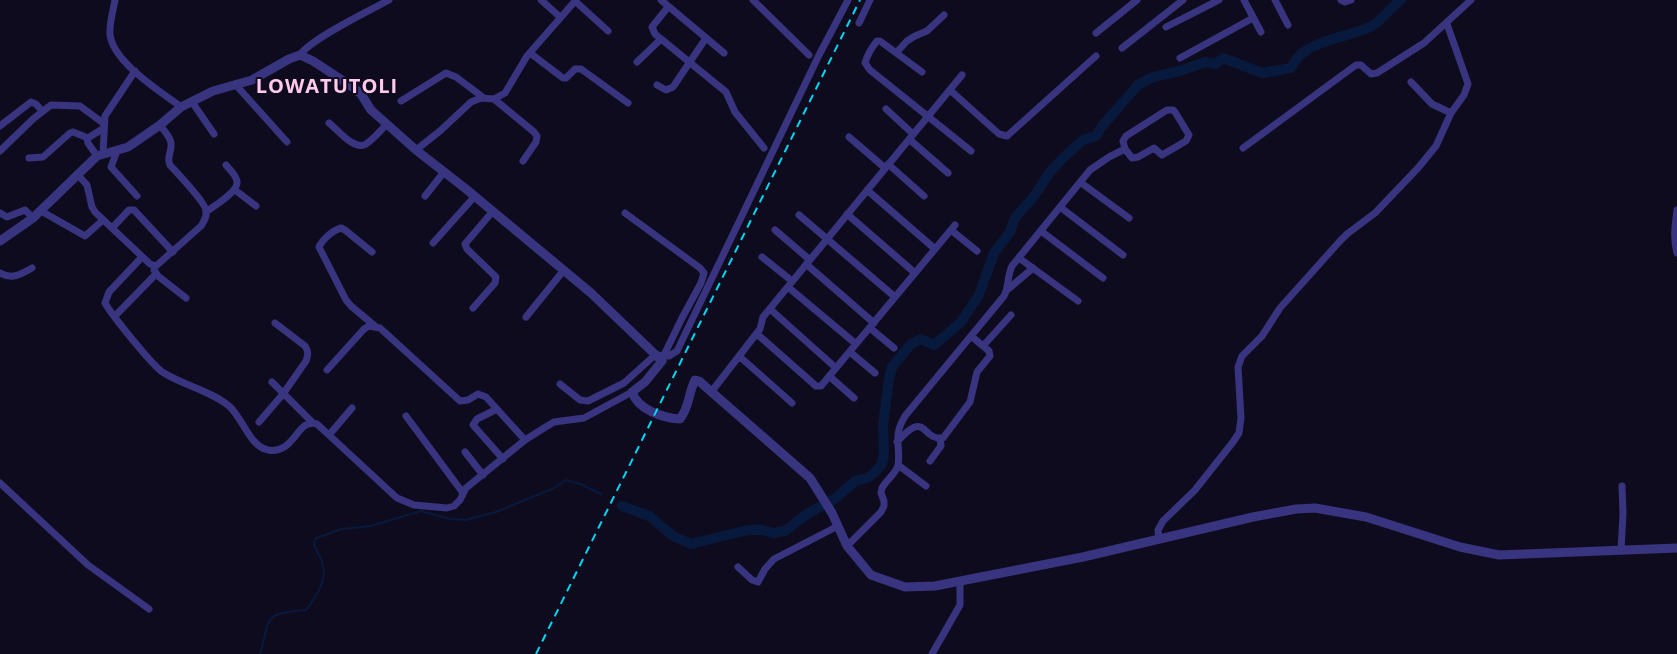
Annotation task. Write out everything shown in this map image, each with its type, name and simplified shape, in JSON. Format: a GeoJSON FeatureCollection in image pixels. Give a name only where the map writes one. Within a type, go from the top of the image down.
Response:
{"type":"FeatureCollection","features":[{"type":"Feature","properties":{"kind":"street"},"geometry":{"type":"LineString","coordinates":[[115,0],[110,35],[115,48],[122,59],[135,71],[181,107]]}},
{"type":"Feature","properties":{"kind":"street"},"geometry":{"type":"LineString","coordinates":[[0,241],[33,218],[100,155],[128,147],[160,125],[181,107],[213,91],[252,80],[289,59],[300,56],[306,48],[324,36],[389,0]]}},
{"type":"Feature","properties":{"kind":"street"},"geometry":{"type":"LineString","coordinates":[[541,0],[560,18]]}},
{"type":"Feature","properties":{"kind":"street"},"geometry":{"type":"LineString","coordinates":[[494,99],[505,93],[530,53],[575,0],[608,32]]}},
{"type":"Feature","properties":{"kind":"street"},"geometry":{"type":"LineString","coordinates":[[661,0],[724,53]]}},
{"type":"Feature","properties":{"kind":"street"},"geometry":{"type":"LineString","coordinates":[[754,0],[809,55]]}},
{"type":"Feature","properties":{"kind":"street"},"geometry":{"type":"LineString","coordinates":[[659,355],[673,354],[677,351],[818,55],[848,0]]}},
{"type":"Feature","properties":{"kind":"street"},"geometry":{"type":"LineString","coordinates":[[859,23],[870,0]]}},
{"type":"Feature","properties":{"kind":"street"},"geometry":{"type":"LineString","coordinates":[[1096,34],[1137,0]]}},
{"type":"Feature","properties":{"kind":"street"},"geometry":{"type":"LineString","coordinates":[[1122,48],[1183,0]]}},
{"type":"Feature","properties":{"kind":"street"},"geometry":{"type":"LineString","coordinates":[[1166,27],[1219,0]]}},
{"type":"Feature","properties":{"kind":"street"},"geometry":{"type":"LineString","coordinates":[[1244,0],[1261,32]]}},
{"type":"Feature","properties":{"kind":"street"},"geometry":{"type":"LineString","coordinates":[[1275,0],[1288,25]]}},
{"type":"Feature","properties":{"kind":"street"},"geometry":{"type":"LineString","coordinates":[[1341,0],[1345,2],[1351,0]]}},
{"type":"Feature","properties":{"kind":"street"},"geometry":{"type":"LineString","coordinates":[[1243,148],[1356,65],[1362,65],[1371,74],[1377,73],[1424,43],[1471,0]]}},
{"type":"Feature","properties":{"kind":"street"},"geometry":{"type":"LineString","coordinates":[[668,7],[652,27],[654,34],[726,92],[735,112],[764,148]]}},
{"type":"Feature","properties":{"kind":"street"},"geometry":{"type":"LineString","coordinates":[[897,52],[907,41],[927,31],[944,15]]}},
{"type":"Feature","properties":{"kind":"street"},"geometry":{"type":"LineString","coordinates":[[1180,58],[1254,18]]}},
{"type":"Feature","properties":{"kind":"street"},"geometry":{"type":"LineString","coordinates":[[1159,539],[1158,530],[1163,520],[1195,490],[1239,433],[1241,418],[1238,367],[1242,356],[1262,336],[1280,308],[1346,234],[1375,213],[1418,168],[1436,146],[1451,113],[1464,95],[1468,84],[1446,24]]}},
{"type":"Feature","properties":{"kind":"street"},"geometry":{"type":"LineString","coordinates":[[656,85],[666,90],[673,87],[706,38]]}},
{"type":"Feature","properties":{"kind":"street"},"geometry":{"type":"LineString","coordinates":[[637,62],[661,39]]}},
{"type":"Feature","properties":{"kind":"street"},"geometry":{"type":"LineString","coordinates":[[922,72],[883,42],[877,41],[866,59],[866,66],[971,151]]}},
{"type":"Feature","properties":{"kind":"street"},"geometry":{"type":"LineString","coordinates":[[530,53],[563,78],[566,78],[575,69],[581,69],[628,103]]}},
{"type":"Feature","properties":{"kind":"street"},"geometry":{"type":"LineString","coordinates":[[272,382],[312,422],[317,424],[396,498],[414,505],[447,508],[454,506],[460,500],[463,493],[525,440],[554,422],[584,418],[632,392],[645,382],[662,361],[659,355],[591,293],[493,210],[416,150],[371,110],[361,94],[354,88],[300,56]]}},
{"type":"Feature","properties":{"kind":"street"},"geometry":{"type":"LineString","coordinates":[[950,90],[999,134],[1007,136],[1096,56]]}},
{"type":"Feature","properties":{"kind":"street"},"geometry":{"type":"LineString","coordinates":[[100,155],[108,110],[135,71]]}},
{"type":"Feature","properties":{"kind":"street"},"geometry":{"type":"LineString","coordinates":[[401,102],[446,73],[456,77],[484,98]]}},
{"type":"Feature","properties":{"kind":"street"},"geometry":{"type":"LineString","coordinates":[[712,391],[757,334],[761,326],[761,319],[962,75]]}},
{"type":"Feature","properties":{"kind":"street"},"geometry":{"type":"LineString","coordinates":[[1411,82],[1432,104],[1451,113]]}},
{"type":"Feature","properties":{"kind":"street"},"geometry":{"type":"LineString","coordinates":[[235,84],[287,142]]}},
{"type":"Feature","properties":{"kind":"street"},"geometry":{"type":"LineString","coordinates":[[416,150],[471,102],[484,98],[494,99],[537,136],[536,142],[523,161]]}},
{"type":"Feature","properties":{"kind":"street"},"geometry":{"type":"LineString","coordinates":[[0,126],[31,102],[36,104],[42,111]]}},
{"type":"Feature","properties":{"kind":"street"},"geometry":{"type":"LineString","coordinates":[[192,102],[214,134]]}},
{"type":"Feature","properties":{"kind":"street"},"geometry":{"type":"LineString","coordinates":[[0,150],[51,105],[76,105],[84,109],[104,126]]}},
{"type":"Feature","properties":{"kind":"street"},"geometry":{"type":"LineString","coordinates":[[1170,109],[1175,112],[1189,135],[1186,141],[1162,155],[1154,148],[1138,157],[1132,158],[1125,149],[1123,141],[1126,136],[1170,109]]}},
{"type":"Feature","properties":{"kind":"street"},"geometry":{"type":"LineString","coordinates":[[886,110],[948,173]]}},
{"type":"Feature","properties":{"kind":"street"},"geometry":{"type":"LineString","coordinates":[[329,123],[354,144],[360,146],[366,144],[387,124]]}},
{"type":"Feature","properties":{"kind":"street"},"geometry":{"type":"LineString","coordinates":[[116,316],[159,264],[201,226],[205,220],[206,212],[202,203],[170,165],[168,158],[171,144],[170,138],[160,125]]}},
{"type":"Feature","properties":{"kind":"street"},"geometry":{"type":"LineString","coordinates":[[87,138],[104,126]]}},
{"type":"Feature","properties":{"kind":"street"},"geometry":{"type":"LineString","coordinates":[[29,158],[43,157],[70,133],[73,132],[87,138]]}},
{"type":"Feature","properties":{"kind":"street"},"geometry":{"type":"LineString","coordinates":[[849,137],[924,196]]}},
{"type":"Feature","properties":{"kind":"street"},"geometry":{"type":"LineString","coordinates":[[87,138],[88,143],[100,155]]}},
{"type":"Feature","properties":{"kind":"street"},"geometry":{"type":"LineString","coordinates":[[1007,291],[1012,266],[1080,182],[1098,163],[1125,149]]}},
{"type":"Feature","properties":{"kind":"street"},"geometry":{"type":"LineString","coordinates":[[118,151],[111,163],[111,167],[137,196]]}},
{"type":"Feature","properties":{"kind":"street"},"geometry":{"type":"LineString","coordinates":[[206,212],[235,190],[238,183],[226,165]]}},
{"type":"Feature","properties":{"kind":"street"},"geometry":{"type":"LineString","coordinates":[[425,196],[444,172]]}},
{"type":"Feature","properties":{"kind":"street"},"geometry":{"type":"LineString","coordinates":[[78,174],[87,184],[92,207],[103,220],[142,256],[154,270],[186,298]]}},
{"type":"Feature","properties":{"kind":"street"},"geometry":{"type":"LineString","coordinates":[[1080,182],[1129,218]]}},
{"type":"Feature","properties":{"kind":"street"},"geometry":{"type":"LineString","coordinates":[[235,190],[256,206]]}},
{"type":"Feature","properties":{"kind":"street"},"geometry":{"type":"LineString","coordinates":[[867,190],[935,249]]}},
{"type":"Feature","properties":{"kind":"street"},"geometry":{"type":"LineString","coordinates":[[433,243],[475,196]]}},
{"type":"Feature","properties":{"kind":"street"},"geometry":{"type":"LineString","coordinates":[[1060,208],[1123,255]]}},
{"type":"Feature","properties":{"kind":"street"},"geometry":{"type":"LineString","coordinates":[[0,214],[7,217],[25,210],[33,218]]}},
{"type":"Feature","properties":{"kind":"street"},"geometry":{"type":"LineString","coordinates":[[112,228],[128,210],[134,210],[173,252]]}},
{"type":"Feature","properties":{"kind":"street"},"geometry":{"type":"LineString","coordinates":[[473,308],[494,283],[496,276],[466,249],[465,244],[493,210]]}},
{"type":"Feature","properties":{"kind":"street"},"geometry":{"type":"LineString","coordinates":[[1677,210],[1674,226],[1677,253]]}},
{"type":"Feature","properties":{"kind":"street"},"geometry":{"type":"LineString","coordinates":[[41,211],[85,236],[103,220]]}},
{"type":"Feature","properties":{"kind":"street"},"geometry":{"type":"LineString","coordinates":[[560,384],[584,402],[624,383],[659,355],[702,284],[704,273],[700,268],[625,213]]}},
{"type":"Feature","properties":{"kind":"street"},"geometry":{"type":"LineString","coordinates":[[847,214],[915,273]]}},
{"type":"Feature","properties":{"kind":"street"},"geometry":{"type":"LineString","coordinates":[[798,215],[895,297]]}},
{"type":"Feature","properties":{"kind":"street"},"geometry":{"type":"LineString","coordinates":[[757,334],[816,386],[821,386],[953,227],[977,251]]}},
{"type":"Feature","properties":{"kind":"street"},"geometry":{"type":"LineString","coordinates":[[372,252],[341,228],[320,244],[319,247],[346,300],[351,306],[387,334],[460,401],[464,402],[474,395],[482,394],[525,440]]}},
{"type":"Feature","properties":{"kind":"street"},"geometry":{"type":"LineString","coordinates":[[775,230],[894,348]]}},
{"type":"Feature","properties":{"kind":"street"},"geometry":{"type":"LineString","coordinates":[[1041,231],[1103,278]]}},
{"type":"Feature","properties":{"kind":"street"},"geometry":{"type":"LineString","coordinates":[[142,256],[106,297],[105,303],[158,369],[229,406],[261,448],[276,451],[284,449],[307,424],[312,422]]}},
{"type":"Feature","properties":{"kind":"street"},"geometry":{"type":"LineString","coordinates":[[762,258],[856,344]]}},
{"type":"Feature","properties":{"kind":"street"},"geometry":{"type":"LineString","coordinates":[[1019,258],[1078,301]]}},
{"type":"Feature","properties":{"kind":"street"},"geometry":{"type":"LineString","coordinates":[[3,277],[18,276],[32,268]]}},
{"type":"Feature","properties":{"kind":"street"},"geometry":{"type":"LineString","coordinates":[[847,546],[881,512],[884,506],[881,492],[898,465],[897,442],[901,423],[1007,291],[1033,268]]}},
{"type":"Feature","properties":{"kind":"street"},"geometry":{"type":"LineString","coordinates":[[526,317],[564,270]]}},
{"type":"Feature","properties":{"kind":"street"},"geometry":{"type":"LineString","coordinates":[[770,309],[836,368]]}},
{"type":"Feature","properties":{"kind":"street"},"geometry":{"type":"LineString","coordinates":[[983,346],[1011,315]]}},
{"type":"Feature","properties":{"kind":"street"},"geometry":{"type":"LineString","coordinates":[[259,422],[283,394],[306,361],[308,351],[305,346],[274,323]]}},
{"type":"Feature","properties":{"kind":"street"},"geometry":{"type":"LineString","coordinates":[[327,370],[364,329],[369,326],[375,326]]}},
{"type":"Feature","properties":{"kind":"street"},"geometry":{"type":"LineString","coordinates":[[940,438],[946,435],[970,402],[977,372],[990,356],[989,351],[971,336]]}},
{"type":"Feature","properties":{"kind":"street"},"geometry":{"type":"LineString","coordinates":[[850,352],[875,373]]}},
{"type":"Feature","properties":{"kind":"street"},"geometry":{"type":"LineString","coordinates":[[739,356],[792,403]]}},
{"type":"Feature","properties":{"kind":"street"},"geometry":{"type":"LineString","coordinates":[[829,376],[854,398]]}},
{"type":"Feature","properties":{"kind":"street"},"geometry":{"type":"LineString","coordinates":[[632,392],[634,398],[664,418],[680,419],[687,410],[691,388],[695,380],[699,380],[810,478],[832,513],[847,546],[871,575],[904,587],[935,586],[1083,557],[1253,517],[1296,509],[1315,508],[1366,518],[1460,547],[1499,555],[1677,548]]}},
{"type":"Feature","properties":{"kind":"street"},"geometry":{"type":"LineString","coordinates":[[329,435],[352,408]]}},
{"type":"Feature","properties":{"kind":"street"},"geometry":{"type":"LineString","coordinates":[[497,409],[477,419],[473,425],[503,458]]}},
{"type":"Feature","properties":{"kind":"street"},"geometry":{"type":"LineString","coordinates":[[406,416],[463,493]]}},
{"type":"Feature","properties":{"kind":"street"},"geometry":{"type":"LineString","coordinates":[[897,442],[906,432],[916,426],[940,438]]}},
{"type":"Feature","properties":{"kind":"street"},"geometry":{"type":"LineString","coordinates":[[930,461],[941,446],[940,438]]}},
{"type":"Feature","properties":{"kind":"street"},"geometry":{"type":"LineString","coordinates":[[465,452],[483,475]]}},
{"type":"Feature","properties":{"kind":"street"},"geometry":{"type":"LineString","coordinates":[[898,465],[926,486]]}},
{"type":"Feature","properties":{"kind":"street"},"geometry":{"type":"LineString","coordinates":[[0,483],[88,565],[149,609]]}},
{"type":"Feature","properties":{"kind":"street"},"geometry":{"type":"LineString","coordinates":[[1621,551],[1622,486]]}},
{"type":"Feature","properties":{"kind":"street"},"geometry":{"type":"LineString","coordinates":[[738,567],[752,580],[758,582],[765,569],[774,559],[838,526]]}},
{"type":"Feature","properties":{"kind":"street"},"geometry":{"type":"LineString","coordinates":[[932,654],[960,606],[960,581]]}},
{"type":"Feature","properties":{"kind":"waterway"},"geometry":{"type":"LineString","coordinates":[[622,506],[649,516],[673,536],[691,544],[748,530],[762,530],[773,533],[785,531],[807,514],[836,498],[855,481],[867,478],[882,464],[884,453],[883,425],[892,367],[911,344],[921,339],[934,345],[961,322],[979,295],[994,253],[1010,232],[1015,218],[1035,195],[1050,172],[1083,140],[1096,136],[1102,126],[1138,85],[1153,77],[1180,71],[1205,62],[1216,64],[1223,58],[1262,73],[1291,68],[1307,50],[1372,26],[1401,0]]}},
{"type":"Feature","properties":{"kind":"waterway"},"geometry":{"type":"LineString","coordinates":[[260,654],[271,619],[282,613],[306,610],[321,586],[324,573],[321,559],[315,548],[315,539],[341,529],[371,526],[421,511],[450,519],[465,520],[496,512],[552,489],[566,480],[601,494]]}},
{"type":"Feature","properties":{"kind":"railway"},"geometry":{"type":"LineString","coordinates":[[536,654],[860,0]]}},
{"type":"Feature","properties":{"kind":"district","name":"LOWATUTOLI"},"geometry":{"type":"Point","coordinates":[327,87]}}]}
